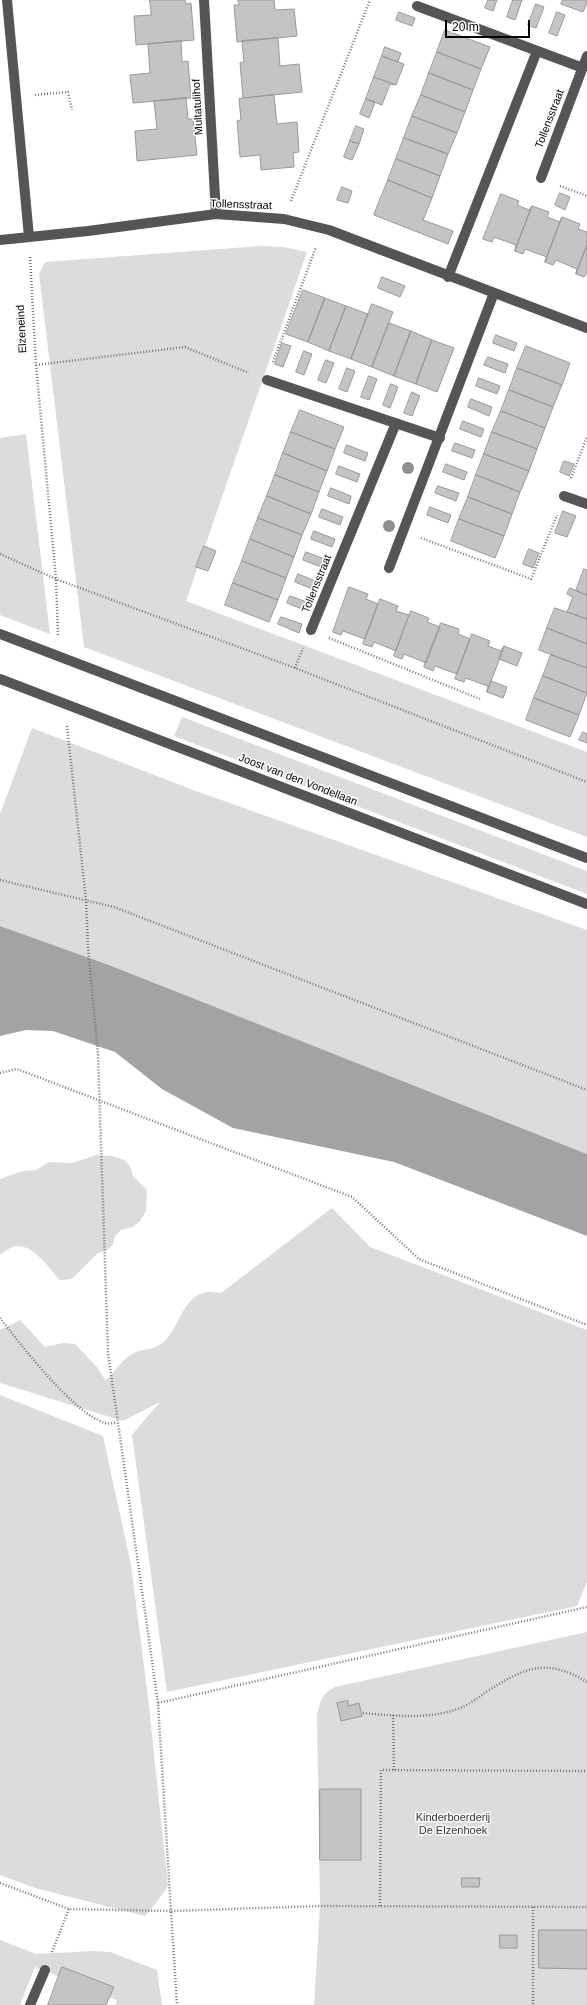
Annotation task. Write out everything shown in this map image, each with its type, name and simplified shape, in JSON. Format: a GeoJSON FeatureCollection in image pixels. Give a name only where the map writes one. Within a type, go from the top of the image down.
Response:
{"type":"FeatureCollection","features":[{"type":"Feature","properties":{"kind":"street"},"geometry":{"type":"LineString","coordinates":[[7,0],[29,237]]}},
{"type":"Feature","properties":{"kind":"street","name":"Multatulihof"},"geometry":{"type":"LineString","coordinates":[[204,0],[216,214]]}},
{"type":"Feature","properties":{"kind":"street"},"geometry":{"type":"LineString","coordinates":[[417,6],[582,68]]}},
{"type":"Feature","properties":{"kind":"street"},"geometry":{"type":"LineString","coordinates":[[448,277],[537,51]]}},
{"type":"Feature","properties":{"kind":"street","name":"Tollensstraat"},"geometry":{"type":"LineString","coordinates":[[541,178],[587,56]]}},
{"type":"Feature","properties":{"kind":"street","name":"Tollensstraat"},"geometry":{"type":"LineString","coordinates":[[0,240],[88,232],[216,214],[284,219],[322,229],[587,328]]}},
{"type":"Feature","properties":{"kind":"street"},"geometry":{"type":"LineString","coordinates":[[389,568],[440,438],[494,293]]}},
{"type":"Feature","properties":{"kind":"street"},"geometry":{"type":"LineString","coordinates":[[267,380],[440,438]]}},
{"type":"Feature","properties":{"kind":"street","name":"Tollensstraat"},"geometry":{"type":"LineString","coordinates":[[311,630],[396,423]]}},
{"type":"Feature","properties":{"kind":"street"},"geometry":{"type":"LineString","coordinates":[[564,496],[587,504]]}},
{"type":"Feature","properties":{"kind":"street"},"geometry":{"type":"LineString","coordinates":[[0,634],[587,858]]}},
{"type":"Feature","properties":{"kind":"street","name":"Joost van den Vondellaan"},"geometry":{"type":"LineString","coordinates":[[0,679],[587,904]]}},
{"type":"Feature","properties":{"kind":"street"},"geometry":{"type":"LineString","coordinates":[[30,2005],[45,1970]]}},
{"type":"Feature","properties":{"kind":"path"},"geometry":{"type":"LineString","coordinates":[[284,219],[370,0]]}},
{"type":"Feature","properties":{"kind":"path"},"geometry":{"type":"LineString","coordinates":[[16,97],[68,92],[72,110]]}},
{"type":"Feature","properties":{"kind":"path"},"geometry":{"type":"LineString","coordinates":[[541,178],[587,196]]}},
{"type":"Feature","properties":{"kind":"path"},"geometry":{"type":"LineString","coordinates":[[36,365],[185,347],[267,380],[322,229]]}},
{"type":"Feature","properties":{"kind":"path","name":"Elzeneind"},"geometry":{"type":"LineString","coordinates":[[29,237],[36,365],[56,579],[60,657]]}},
{"type":"Feature","properties":{"kind":"path"},"geometry":{"type":"LineString","coordinates":[[403,532],[531,579],[587,437]]}},
{"type":"Feature","properties":{"kind":"path"},"geometry":{"type":"LineString","coordinates":[[0,554],[56,579],[295,668],[587,782]]}},
{"type":"Feature","properties":{"kind":"path","name":"Tollensstraat"},"geometry":{"type":"LineString","coordinates":[[311,630],[480,699]]}},
{"type":"Feature","properties":{"kind":"path"},"geometry":{"type":"LineString","coordinates":[[64,704],[86,900],[88,947],[98,1055],[108,1353],[158,1703],[177,2005]]}},
{"type":"Feature","properties":{"kind":"path"},"geometry":{"type":"LineString","coordinates":[[0,880],[86,900],[121,910],[587,1090]]}},
{"type":"Feature","properties":{"kind":"path"},"geometry":{"type":"LineString","coordinates":[[0,1073],[17,1069],[352,1197],[419,1259],[587,1325]]}},
{"type":"Feature","properties":{"kind":"path"},"geometry":{"type":"LineString","coordinates":[[0,1318],[50,1379],[84,1411],[105,1423],[117,1423]]}},
{"type":"Feature","properties":{"kind":"path"},"geometry":{"type":"LineString","coordinates":[[158,1703],[587,1607]]}},
{"type":"Feature","properties":{"kind":"path"},"geometry":{"type":"LineString","coordinates":[[363,1712],[420,1716],[442,1713],[464,1706],[521,1672],[541,1668],[557,1668],[571,1672],[587,1682]]}},
{"type":"Feature","properties":{"kind":"path"},"geometry":{"type":"LineString","coordinates":[[393,1715],[394,1770]]}},
{"type":"Feature","properties":{"kind":"path"},"geometry":{"type":"LineString","coordinates":[[380,1906],[381,1770],[587,1771]]}},
{"type":"Feature","properties":{"kind":"path"},"geometry":{"type":"LineString","coordinates":[[0,1883],[69,1909],[171,1911],[320,1906],[587,1907]]}},
{"type":"Feature","properties":{"kind":"path"},"geometry":{"type":"LineString","coordinates":[[533,1907],[533,2005]]}},
{"type":"Feature","properties":{"kind":"path"},"geometry":{"type":"LineString","coordinates":[[45,1970],[69,1909]]}},
{"type":"Feature","properties":{"kind":"green space"},"geometry":{"type":"Polygon","coordinates":[[[261,246],[284,247],[307,252],[186,601],[587,752],[587,837],[84,647],[39,274],[45,262],[261,246]]]}},
{"type":"Feature","properties":{"kind":"green space"},"geometry":{"type":"Polygon","coordinates":[[[26,434],[50,634],[0,615],[0,438],[26,434]]]}},
{"type":"Feature","properties":{"kind":"green space"},"geometry":{"type":"Polygon","coordinates":[[[182,717],[587,871],[587,894],[174,736],[182,717]]]}},
{"type":"Feature","properties":{"kind":"green space"},"geometry":{"type":"Polygon","coordinates":[[[32,728],[196,791],[587,930],[587,1154],[109,965],[0,926],[0,814],[32,728]]]}},
{"type":"Feature","properties":{"kind":"green space"},"geometry":{"type":"Polygon","coordinates":[[[96,1155],[113,1156],[124,1160],[130,1166],[133,1176],[147,1190],[146,1211],[140,1221],[133,1227],[121,1230],[115,1236],[113,1245],[107,1250],[98,1253],[72,1279],[60,1280],[40,1258],[26,1248],[18,1246],[9,1248],[0,1255],[0,1179],[23,1171],[36,1170],[49,1162],[72,1163],[96,1155]]]}},
{"type":"Feature","properties":{"kind":"green space"},"geometry":{"type":"Polygon","coordinates":[[[332,1208],[370,1247],[587,1330],[587,1582],[577,1606],[167,1692],[132,1435],[160,1402],[123,1421],[0,1383],[0,1330],[20,1320],[45,1347],[63,1343],[75,1344],[97,1367],[106,1381],[121,1363],[132,1354],[158,1346],[165,1340],[171,1333],[190,1301],[206,1292],[221,1293],[332,1208]]]}},
{"type":"Feature","properties":{"kind":"green space"},"geometry":{"type":"Polygon","coordinates":[[[0,1395],[103,1436],[131,1565],[148,1697],[168,1886],[145,1916],[35,1888],[0,1875],[0,1395]]]}},
{"type":"Feature","properties":{"kind":"green space","name":"Kinderboerderij De Elzenhoek"},"geometry":{"type":"Polygon","coordinates":[[[587,1632],[587,2005],[314,2005],[320,1906],[317,1715],[324,1695],[335,1687],[587,1632]]]}},
{"type":"Feature","properties":{"kind":"green space"},"geometry":{"type":"Polygon","coordinates":[[[0,1940],[36,1954],[93,1951],[110,1952],[157,1970],[162,2005],[115,2005],[117,2000],[35,1967],[20,2005],[0,2005],[0,1940]]]}},
{"type":"Feature","properties":{"kind":"shaded area"},"geometry":{"type":"Polygon","coordinates":[[[0,926],[109,965],[587,1154],[587,1236],[394,1162],[233,1128],[162,1089],[115,1052],[53,1031],[26,1030],[0,1036],[0,926]]]}},
{"type":"Feature","properties":{"kind":"building"},"geometry":{"type":"Polygon","coordinates":[[[150,0],[185,0],[186,4],[191,3],[194,40],[136,45],[134,16],[151,15],[150,0]]]}},
{"type":"Feature","properties":{"kind":"building"},"geometry":{"type":"Polygon","coordinates":[[[238,0],[274,0],[275,10],[294,9],[297,36],[237,42],[234,5],[239,5],[238,0]]]}},
{"type":"Feature","properties":{"kind":"building"},"geometry":{"type":"Polygon","coordinates":[[[488,0],[497,0],[493,11],[485,8],[488,0]]]}},
{"type":"Feature","properties":{"kind":"building"},"geometry":{"type":"Polygon","coordinates":[[[513,0],[522,0],[515,20],[507,17],[513,0]]]}},
{"type":"Feature","properties":{"kind":"building"},"geometry":{"type":"Polygon","coordinates":[[[563,0],[587,0],[587,3],[583,12],[561,4],[563,0]]]}},
{"type":"Feature","properties":{"kind":"building"},"geometry":{"type":"Polygon","coordinates":[[[536,4],[544,7],[536,28],[528,25],[536,4]]]}},
{"type":"Feature","properties":{"kind":"building"},"geometry":{"type":"Polygon","coordinates":[[[399,12],[415,18],[412,26],[396,20],[399,12]]]}},
{"type":"Feature","properties":{"kind":"building"},"geometry":{"type":"Polygon","coordinates":[[[557,12],[565,15],[557,36],[549,33],[557,12]]]}},
{"type":"Feature","properties":{"kind":"building"},"geometry":{"type":"Polygon","coordinates":[[[445,30],[490,47],[481,69],[437,52],[445,30]]]}},
{"type":"Feature","properties":{"kind":"building"},"geometry":{"type":"Polygon","coordinates":[[[278,38],[280,66],[299,64],[302,92],[243,98],[240,63],[244,62],[242,41],[278,38]]]}},
{"type":"Feature","properties":{"kind":"building"},"geometry":{"type":"Polygon","coordinates":[[[181,41],[182,62],[188,61],[191,98],[133,103],[130,75],[150,73],[148,44],[181,41]]]}},
{"type":"Feature","properties":{"kind":"building"},"geometry":{"type":"Polygon","coordinates":[[[385,47],[401,53],[398,62],[382,56],[385,47]]]}},
{"type":"Feature","properties":{"kind":"building"},"geometry":{"type":"Polygon","coordinates":[[[437,52],[481,69],[473,90],[429,73],[437,52]]]}},
{"type":"Feature","properties":{"kind":"building"},"geometry":{"type":"Polygon","coordinates":[[[382,56],[404,64],[396,85],[374,77],[382,56]]]}},
{"type":"Feature","properties":{"kind":"building"},"geometry":{"type":"Polygon","coordinates":[[[429,73],[473,90],[465,112],[421,95],[429,73]]]}},
{"type":"Feature","properties":{"kind":"building"},"geometry":{"type":"Polygon","coordinates":[[[374,77],[396,85],[390,84],[382,105],[366,99],[374,77]]]}},
{"type":"Feature","properties":{"kind":"building"},"geometry":{"type":"Polygon","coordinates":[[[274,95],[277,124],[297,122],[299,152],[293,153],[294,167],[261,170],[260,155],[240,157],[237,121],[241,120],[239,99],[274,95]]]}},
{"type":"Feature","properties":{"kind":"building"},"geometry":{"type":"Polygon","coordinates":[[[421,95],[465,112],[457,133],[412,116],[421,95]]]}},
{"type":"Feature","properties":{"kind":"building"},"geometry":{"type":"Polygon","coordinates":[[[186,98],[188,119],[193,119],[197,155],[137,161],[135,131],[157,129],[154,101],[186,98]]]}},
{"type":"Feature","properties":{"kind":"building"},"geometry":{"type":"Polygon","coordinates":[[[366,99],[375,102],[369,118],[360,114],[366,99]]]}},
{"type":"Feature","properties":{"kind":"building"},"geometry":{"type":"Polygon","coordinates":[[[412,116],[457,133],[448,154],[404,138],[412,116]]]}},
{"type":"Feature","properties":{"kind":"building"},"geometry":{"type":"Polygon","coordinates":[[[356,126],[364,129],[359,144],[350,141],[356,126]]]}},
{"type":"Feature","properties":{"kind":"building"},"geometry":{"type":"Polygon","coordinates":[[[404,138],[448,154],[440,176],[396,159],[404,138]]]}},
{"type":"Feature","properties":{"kind":"building"},"geometry":{"type":"Polygon","coordinates":[[[350,141],[359,144],[352,160],[344,157],[350,141]]]}},
{"type":"Feature","properties":{"kind":"building"},"geometry":{"type":"Polygon","coordinates":[[[396,159],[440,176],[432,198],[388,180],[396,159]]]}},
{"type":"Feature","properties":{"kind":"building"},"geometry":{"type":"Polygon","coordinates":[[[388,180],[432,198],[423,220],[453,231],[448,244],[374,215],[388,180]]]}},
{"type":"Feature","properties":{"kind":"building"},"geometry":{"type":"Polygon","coordinates":[[[342,187],[352,191],[348,203],[337,200],[342,187]]]}},
{"type":"Feature","properties":{"kind":"building"},"geometry":{"type":"Polygon","coordinates":[[[560,193],[570,197],[565,210],[555,205],[560,193]]]}},
{"type":"Feature","properties":{"kind":"building"},"geometry":{"type":"Polygon","coordinates":[[[501,194],[519,201],[517,205],[529,210],[532,206],[515,251],[516,245],[494,237],[492,242],[483,239],[501,194]]]}},
{"type":"Feature","properties":{"kind":"building"},"geometry":{"type":"Polygon","coordinates":[[[532,206],[549,212],[547,217],[560,222],[562,217],[547,257],[525,249],[523,254],[515,251],[532,206]]]}},
{"type":"Feature","properties":{"kind":"building"},"geometry":{"type":"Polygon","coordinates":[[[562,217],[580,224],[578,229],[587,232],[587,245],[576,274],[577,269],[556,260],[553,265],[545,262],[562,217]]]}},
{"type":"Feature","properties":{"kind":"building"},"geometry":{"type":"Polygon","coordinates":[[[587,245],[587,273],[584,277],[576,274],[587,245]]]}},
{"type":"Feature","properties":{"kind":"building"},"geometry":{"type":"Polygon","coordinates":[[[382,277],[405,286],[400,297],[378,288],[382,277]]]}},
{"type":"Feature","properties":{"kind":"building"},"geometry":{"type":"Polygon","coordinates":[[[303,290],[325,298],[308,342],[286,334],[303,290]]]}},
{"type":"Feature","properties":{"kind":"building"},"geometry":{"type":"Polygon","coordinates":[[[325,298],[346,306],[329,351],[308,342],[325,298]]]}},
{"type":"Feature","properties":{"kind":"building"},"geometry":{"type":"Polygon","coordinates":[[[372,304],[393,312],[372,367],[351,359],[372,304]]]}},
{"type":"Feature","properties":{"kind":"building"},"geometry":{"type":"Polygon","coordinates":[[[346,306],[368,314],[351,359],[329,351],[346,306]]]}},
{"type":"Feature","properties":{"kind":"building"},"geometry":{"type":"Polygon","coordinates":[[[389,323],[411,331],[394,376],[372,367],[389,323]]]}},
{"type":"Feature","properties":{"kind":"building"},"geometry":{"type":"Polygon","coordinates":[[[411,331],[432,340],[416,384],[394,376],[411,331]]]}},
{"type":"Feature","properties":{"kind":"building"},"geometry":{"type":"Polygon","coordinates":[[[496,335],[517,343],[514,351],[493,343],[496,335]]]}},
{"type":"Feature","properties":{"kind":"building"},"geometry":{"type":"Polygon","coordinates":[[[432,340],[454,348],[437,392],[416,384],[432,340]]]}},
{"type":"Feature","properties":{"kind":"building"},"geometry":{"type":"Polygon","coordinates":[[[282,343],[291,346],[283,367],[275,364],[282,343]]]}},
{"type":"Feature","properties":{"kind":"building"},"geometry":{"type":"Polygon","coordinates":[[[526,346],[570,363],[562,385],[517,368],[526,346]]]}},
{"type":"Feature","properties":{"kind":"building"},"geometry":{"type":"Polygon","coordinates":[[[304,351],[312,354],[304,375],[296,372],[304,351]]]}},
{"type":"Feature","properties":{"kind":"building"},"geometry":{"type":"Polygon","coordinates":[[[488,357],[508,364],[505,373],[484,365],[488,357]]]}},
{"type":"Feature","properties":{"kind":"building"},"geometry":{"type":"Polygon","coordinates":[[[326,360],[334,363],[326,383],[318,380],[326,360]]]}},
{"type":"Feature","properties":{"kind":"building"},"geometry":{"type":"Polygon","coordinates":[[[347,368],[355,371],[347,392],[339,389],[347,368]]]}},
{"type":"Feature","properties":{"kind":"building"},"geometry":{"type":"Polygon","coordinates":[[[517,368],[562,385],[553,407],[509,390],[517,368]]]}},
{"type":"Feature","properties":{"kind":"building"},"geometry":{"type":"Polygon","coordinates":[[[369,376],[377,379],[369,400],[361,397],[369,376]]]}},
{"type":"Feature","properties":{"kind":"building"},"geometry":{"type":"Polygon","coordinates":[[[479,378],[500,386],[497,394],[476,386],[479,378]]]}},
{"type":"Feature","properties":{"kind":"building"},"geometry":{"type":"Polygon","coordinates":[[[391,384],[398,387],[390,408],[383,405],[391,384]]]}},
{"type":"Feature","properties":{"kind":"building"},"geometry":{"type":"Polygon","coordinates":[[[509,390],[553,407],[545,428],[501,411],[509,390]]]}},
{"type":"Feature","properties":{"kind":"building"},"geometry":{"type":"Polygon","coordinates":[[[412,392],[420,396],[412,416],[404,413],[412,392]]]}},
{"type":"Feature","properties":{"kind":"building"},"geometry":{"type":"Polygon","coordinates":[[[471,399],[492,407],[489,416],[468,407],[471,399]]]}},
{"type":"Feature","properties":{"kind":"building"},"geometry":{"type":"Polygon","coordinates":[[[300,410],[344,427],[335,449],[291,432],[300,410]]]}},
{"type":"Feature","properties":{"kind":"building"},"geometry":{"type":"Polygon","coordinates":[[[501,411],[545,428],[537,449],[492,432],[501,411]]]}},
{"type":"Feature","properties":{"kind":"building"},"geometry":{"type":"Polygon","coordinates":[[[463,421],[484,429],[481,437],[460,429],[463,421]]]}},
{"type":"Feature","properties":{"kind":"building"},"geometry":{"type":"Polygon","coordinates":[[[291,432],[335,449],[327,471],[283,453],[291,432]]]}},
{"type":"Feature","properties":{"kind":"building"},"geometry":{"type":"Polygon","coordinates":[[[492,432],[537,449],[529,471],[484,454],[492,432]]]}},
{"type":"Feature","properties":{"kind":"building"},"geometry":{"type":"Polygon","coordinates":[[[455,443],[475,450],[472,458],[452,451],[455,443]]]}},
{"type":"Feature","properties":{"kind":"building"},"geometry":{"type":"Polygon","coordinates":[[[347,445],[368,453],[365,461],[344,453],[347,445]]]}},
{"type":"Feature","properties":{"kind":"building"},"geometry":{"type":"Polygon","coordinates":[[[283,453],[327,471],[319,492],[275,475],[283,453]]]}},
{"type":"Feature","properties":{"kind":"building"},"geometry":{"type":"Polygon","coordinates":[[[484,454],[529,471],[520,492],[476,475],[484,454]]]}},
{"type":"Feature","properties":{"kind":"building"},"geometry":{"type":"Polygon","coordinates":[[[564,461],[574,464],[569,476],[560,472],[564,461]]]}},
{"type":"Feature","properties":{"kind":"building"},"geometry":{"type":"Polygon","coordinates":[[[446,464],[467,472],[464,480],[443,472],[446,464]]]}},
{"type":"Feature","properties":{"kind":"building"},"geometry":{"type":"Polygon","coordinates":[[[339,466],[360,474],[357,482],[336,474],[339,466]]]}},
{"type":"Feature","properties":{"kind":"building"},"geometry":{"type":"Polygon","coordinates":[[[275,475],[319,492],[311,514],[267,496],[275,475]]]}},
{"type":"Feature","properties":{"kind":"building"},"geometry":{"type":"Polygon","coordinates":[[[476,475],[520,492],[512,514],[468,497],[476,475]]]}},
{"type":"Feature","properties":{"kind":"building"},"geometry":{"type":"Polygon","coordinates":[[[438,486],[459,493],[456,501],[435,493],[438,486]]]}},
{"type":"Feature","properties":{"kind":"building"},"geometry":{"type":"Polygon","coordinates":[[[331,488],[351,496],[349,504],[328,496],[331,488]]]}},
{"type":"Feature","properties":{"kind":"building"},"geometry":{"type":"Polygon","coordinates":[[[267,496],[311,514],[302,535],[258,518],[267,496]]]}},
{"type":"Feature","properties":{"kind":"building"},"geometry":{"type":"Polygon","coordinates":[[[468,497],[512,514],[504,536],[459,519],[468,497]]]}},
{"type":"Feature","properties":{"kind":"building"},"geometry":{"type":"Polygon","coordinates":[[[430,507],[451,515],[448,523],[427,515],[430,507]]]}},
{"type":"Feature","properties":{"kind":"building"},"geometry":{"type":"Polygon","coordinates":[[[322,509],[343,517],[340,525],[319,517],[322,509]]]}},
{"type":"Feature","properties":{"kind":"building"},"geometry":{"type":"Polygon","coordinates":[[[563,511],[576,516],[567,537],[555,533],[563,511]]]}},
{"type":"Feature","properties":{"kind":"building"},"geometry":{"type":"Polygon","coordinates":[[[258,518],[302,535],[294,557],[250,539],[258,518]]]}},
{"type":"Feature","properties":{"kind":"building"},"geometry":{"type":"Polygon","coordinates":[[[459,519],[504,536],[495,558],[451,541],[459,519]]]}},
{"type":"Feature","properties":{"kind":"building"},"geometry":{"type":"Polygon","coordinates":[[[314,531],[335,539],[332,547],[311,539],[314,531]]]}},
{"type":"Feature","properties":{"kind":"building"},"geometry":{"type":"Polygon","coordinates":[[[250,539],[294,557],[286,578],[242,561],[250,539]]]}},
{"type":"Feature","properties":{"kind":"building"},"geometry":{"type":"Polygon","coordinates":[[[204,546],[216,551],[208,571],[196,567],[204,546]]]}},
{"type":"Feature","properties":{"kind":"building"},"geometry":{"type":"Polygon","coordinates":[[[529,549],[539,553],[533,568],[523,564],[529,549]]]}},
{"type":"Feature","properties":{"kind":"building"},"geometry":{"type":"Polygon","coordinates":[[[306,552],[327,560],[324,568],[303,560],[306,552]]]}},
{"type":"Feature","properties":{"kind":"building"},"geometry":{"type":"Polygon","coordinates":[[[242,561],[286,578],[278,600],[233,583],[242,561]]]}},
{"type":"Feature","properties":{"kind":"building"},"geometry":{"type":"Polygon","coordinates":[[[584,569],[587,570],[587,595],[576,591],[584,569]]]}},
{"type":"Feature","properties":{"kind":"building"},"geometry":{"type":"Polygon","coordinates":[[[298,574],[318,582],[315,590],[295,582],[298,574]]]}},
{"type":"Feature","properties":{"kind":"building"},"geometry":{"type":"Polygon","coordinates":[[[233,583],[278,600],[269,622],[225,605],[233,583]]]}},
{"type":"Feature","properties":{"kind":"building"},"geometry":{"type":"Polygon","coordinates":[[[349,587],[368,594],[366,599],[378,604],[365,639],[343,631],[341,635],[333,632],[349,587]]]}},
{"type":"Feature","properties":{"kind":"building"},"geometry":{"type":"Polygon","coordinates":[[[570,588],[587,595],[587,619],[567,612],[573,597],[567,594],[570,588]]]}},
{"type":"Feature","properties":{"kind":"building"},"geometry":{"type":"Polygon","coordinates":[[[290,596],[310,603],[307,611],[287,603],[290,596]]]}},
{"type":"Feature","properties":{"kind":"building"},"geometry":{"type":"Polygon","coordinates":[[[380,599],[398,606],[396,611],[409,615],[396,651],[374,642],[372,647],[363,644],[380,599]]]}},
{"type":"Feature","properties":{"kind":"building"},"geometry":{"type":"Polygon","coordinates":[[[555,608],[587,619],[587,644],[547,628],[555,608]]]}},
{"type":"Feature","properties":{"kind":"building"},"geometry":{"type":"Polygon","coordinates":[[[411,611],[429,618],[427,622],[440,627],[426,663],[404,654],[402,659],[394,656],[411,611]]]}},
{"type":"Feature","properties":{"kind":"building"},"geometry":{"type":"Polygon","coordinates":[[[281,617],[302,624],[299,633],[278,624],[281,617]]]}},
{"type":"Feature","properties":{"kind":"building"},"geometry":{"type":"Polygon","coordinates":[[[441,623],[459,629],[458,634],[470,639],[457,674],[435,666],[433,671],[424,667],[441,623]]]}},
{"type":"Feature","properties":{"kind":"building"},"geometry":{"type":"Polygon","coordinates":[[[547,628],[587,644],[587,668],[539,650],[547,628]]]}},
{"type":"Feature","properties":{"kind":"building"},"geometry":{"type":"Polygon","coordinates":[[[472,634],[490,641],[488,646],[501,651],[504,647],[487,692],[488,686],[465,678],[464,682],[455,679],[472,634]]]}},
{"type":"Feature","properties":{"kind":"building"},"geometry":{"type":"Polygon","coordinates":[[[504,646],[522,653],[517,666],[499,659],[504,646]]]}},
{"type":"Feature","properties":{"kind":"building"},"geometry":{"type":"Polygon","coordinates":[[[551,655],[587,668],[587,693],[543,676],[551,655]]]}},
{"type":"Feature","properties":{"kind":"building"},"geometry":{"type":"Polygon","coordinates":[[[543,676],[587,693],[579,715],[534,698],[543,676]]]}},
{"type":"Feature","properties":{"kind":"building"},"geometry":{"type":"Polygon","coordinates":[[[491,681],[507,687],[503,698],[487,692],[491,681]]]}},
{"type":"Feature","properties":{"kind":"building"},"geometry":{"type":"Polygon","coordinates":[[[534,698],[579,715],[570,737],[526,720],[534,698]]]}},
{"type":"Feature","properties":{"kind":"building"},"geometry":{"type":"Polygon","coordinates":[[[583,732],[587,734],[587,743],[579,740],[583,732]]]}},
{"type":"Feature","properties":{"kind":"building"},"geometry":{"type":"Polygon","coordinates":[[[348,1701],[348,1706],[359,1703],[362,1716],[341,1721],[337,1703],[348,1701]]]}},
{"type":"Feature","properties":{"kind":"building"},"geometry":{"type":"Polygon","coordinates":[[[320,1789],[361,1789],[361,1860],[320,1860],[320,1789]]]}},
{"type":"Feature","properties":{"kind":"building"},"geometry":{"type":"Polygon","coordinates":[[[462,1878],[480,1878],[479,1887],[462,1887],[462,1878]]]}},
{"type":"Feature","properties":{"kind":"building"},"geometry":{"type":"Polygon","coordinates":[[[539,1930],[587,1930],[587,1969],[539,1968],[539,1930]]]}},
{"type":"Feature","properties":{"kind":"building"},"geometry":{"type":"Polygon","coordinates":[[[500,1935],[517,1935],[517,1948],[500,1948],[500,1935]]]}},
{"type":"Feature","properties":{"kind":"building"},"geometry":{"type":"Polygon","coordinates":[[[62,1967],[114,1987],[106,2005],[48,2005],[62,1967]]]}}]}
